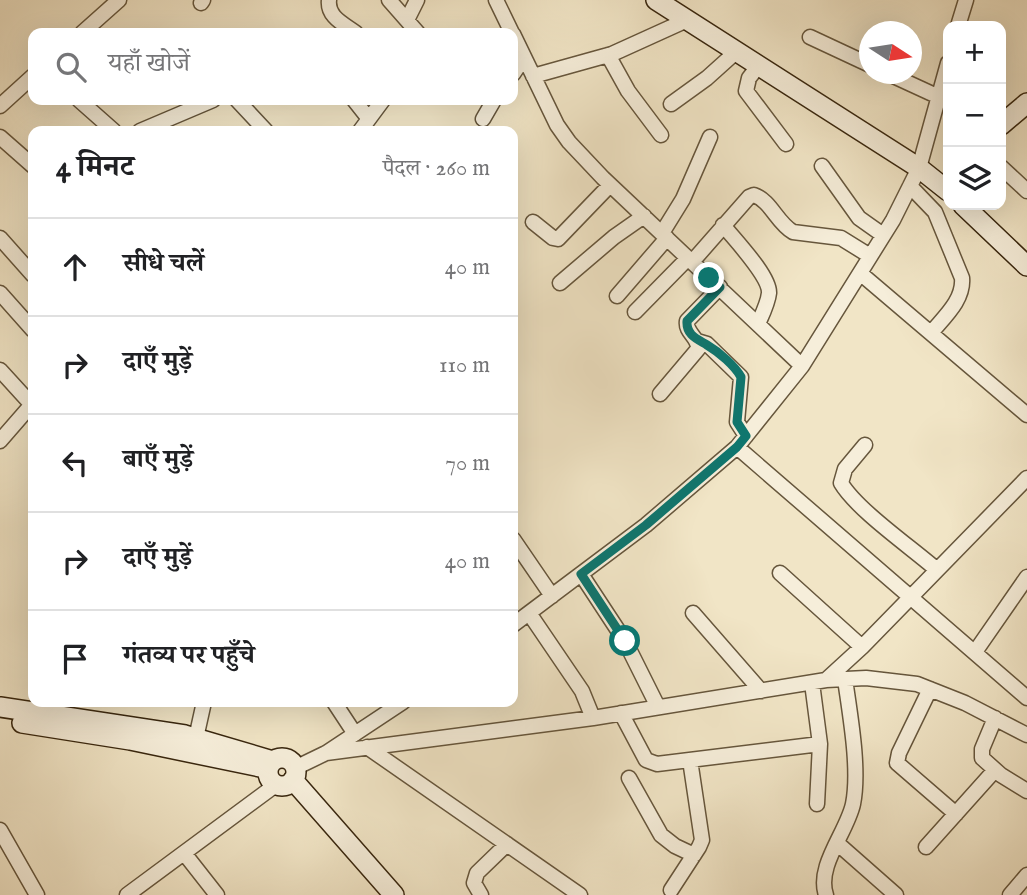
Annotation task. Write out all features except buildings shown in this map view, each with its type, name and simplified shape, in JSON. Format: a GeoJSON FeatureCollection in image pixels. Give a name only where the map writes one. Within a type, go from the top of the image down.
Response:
{"type":"FeatureCollection","features":[{"type":"Feature","properties":{"kind":"street"},"geometry":{"type":"LineString","coordinates":[[329,0],[328,9],[331,14],[349,28]]}},
{"type":"Feature","properties":{"kind":"street"},"geometry":{"type":"LineString","coordinates":[[388,0],[414,28]]}},
{"type":"Feature","properties":{"kind":"street"},"geometry":{"type":"LineString","coordinates":[[407,20],[416,0]]}},
{"type":"Feature","properties":{"kind":"street"},"geometry":{"type":"LineString","coordinates":[[496,0],[509,28]]}},
{"type":"Feature","properties":{"kind":"street"},"geometry":{"type":"LineString","coordinates":[[656,0],[943,180]]}},
{"type":"Feature","properties":{"kind":"street"},"geometry":{"type":"LineString","coordinates":[[959,21],[965,0]]}},
{"type":"Feature","properties":{"kind":"street"},"geometry":{"type":"LineString","coordinates":[[87,28],[111,3]]}},
{"type":"Feature","properties":{"kind":"street"},"geometry":{"type":"LineString","coordinates":[[687,20],[608,55],[521,69],[569,142],[610,185],[802,366]]}},
{"type":"Feature","properties":{"kind":"street"},"geometry":{"type":"LineString","coordinates":[[810,37],[859,60]]}},
{"type":"Feature","properties":{"kind":"street"},"geometry":{"type":"LineString","coordinates":[[671,104],[707,78],[737,51]]}},
{"type":"Feature","properties":{"kind":"street"},"geometry":{"type":"LineString","coordinates":[[608,55],[628,91],[660,135]]}},
{"type":"Feature","properties":{"kind":"street"},"geometry":{"type":"LineString","coordinates":[[759,65],[750,78],[746,91],[786,144]]}},
{"type":"Feature","properties":{"kind":"street"},"geometry":{"type":"LineString","coordinates":[[0,106],[28,81]]}},
{"type":"Feature","properties":{"kind":"street"},"geometry":{"type":"LineString","coordinates":[[518,621],[646,525],[741,442],[802,366],[910,186],[919,167],[943,82]]}},
{"type":"Feature","properties":{"kind":"street"},"geometry":{"type":"LineString","coordinates":[[910,84],[939,97]]}},
{"type":"Feature","properties":{"kind":"street"},"geometry":{"type":"LineString","coordinates":[[1006,121],[1027,104]]}},
{"type":"Feature","properties":{"kind":"street"},"geometry":{"type":"LineString","coordinates":[[85,105],[108,126]]}},
{"type":"Feature","properties":{"kind":"street"},"geometry":{"type":"LineString","coordinates":[[153,126],[202,105]]}},
{"type":"Feature","properties":{"kind":"street"},"geometry":{"type":"LineString","coordinates":[[242,105],[261,126]]}},
{"type":"Feature","properties":{"kind":"street"},"geometry":{"type":"LineString","coordinates":[[358,105],[369,119]]}},
{"type":"Feature","properties":{"kind":"street"},"geometry":{"type":"LineString","coordinates":[[364,126],[379,105]]}},
{"type":"Feature","properties":{"kind":"street"},"geometry":{"type":"LineString","coordinates":[[483,119],[491,105]]}},
{"type":"Feature","properties":{"kind":"street"},"geometry":{"type":"LineString","coordinates":[[0,137],[28,162]]}},
{"type":"Feature","properties":{"kind":"street"},"geometry":{"type":"LineString","coordinates":[[617,296],[664,235],[710,137]]}},
{"type":"Feature","properties":{"kind":"street"},"geometry":{"type":"LineString","coordinates":[[822,166],[859,218],[883,235]]}},
{"type":"Feature","properties":{"kind":"street"},"geometry":{"type":"LineString","coordinates":[[1006,172],[1027,191]]}},
{"type":"Feature","properties":{"kind":"street"},"geometry":{"type":"LineString","coordinates":[[533,222],[553,238],[561,237],[610,185]]}},
{"type":"Feature","properties":{"kind":"street"},"geometry":{"type":"LineString","coordinates":[[910,186],[935,212],[962,278],[955,304],[931,333]]}},
{"type":"Feature","properties":{"kind":"street"},"geometry":{"type":"LineString","coordinates":[[635,312],[690,260],[749,197],[758,195],[787,229],[793,232],[841,239],[870,256]]}},
{"type":"Feature","properties":{"kind":"street"},"geometry":{"type":"LineString","coordinates":[[968,210],[1027,266]]}},
{"type":"Feature","properties":{"kind":"street"},"geometry":{"type":"LineString","coordinates":[[560,283],[643,216]]}},
{"type":"Feature","properties":{"kind":"street"},"geometry":{"type":"LineString","coordinates":[[723,225],[769,288],[758,324]]}},
{"type":"Feature","properties":{"kind":"street"},"geometry":{"type":"LineString","coordinates":[[0,238],[28,269]]}},
{"type":"Feature","properties":{"kind":"street"},"geometry":{"type":"LineString","coordinates":[[860,272],[1027,415]]}},
{"type":"Feature","properties":{"kind":"street"},"geometry":{"type":"LineString","coordinates":[[720,287],[687,321],[687,329],[697,341],[707,345],[741,377],[737,422],[741,442],[911,597],[1027,698]]}},
{"type":"Feature","properties":{"kind":"street"},"geometry":{"type":"LineString","coordinates":[[0,293],[28,324]]}},
{"type":"Feature","properties":{"kind":"street"},"geometry":{"type":"LineString","coordinates":[[660,394],[698,349],[697,341]]}},
{"type":"Feature","properties":{"kind":"street"},"geometry":{"type":"LineString","coordinates":[[0,370],[28,400]]}},
{"type":"Feature","properties":{"kind":"street"},"geometry":{"type":"LineString","coordinates":[[0,441],[28,409]]}},
{"type":"Feature","properties":{"kind":"street"},"geometry":{"type":"LineString","coordinates":[[865,445],[842,475],[841,483],[845,490],[937,570]]}},
{"type":"Feature","properties":{"kind":"street"},"geometry":{"type":"LineString","coordinates":[[819,681],[862,647],[1027,478]]}},
{"type":"Feature","properties":{"kind":"street"},"geometry":{"type":"LineString","coordinates":[[518,546],[552,596]]}},
{"type":"Feature","properties":{"kind":"street"},"geometry":{"type":"LineString","coordinates":[[780,573],[862,647]]}},
{"type":"Feature","properties":{"kind":"street"},"geometry":{"type":"LineString","coordinates":[[581,574],[625,641],[658,707]]}},
{"type":"Feature","properties":{"kind":"street"},"geometry":{"type":"LineString","coordinates":[[975,652],[1027,577]]}},
{"type":"Feature","properties":{"kind":"street"},"geometry":{"type":"LineString","coordinates":[[693,612],[761,691]]}},
{"type":"Feature","properties":{"kind":"street"},"geometry":{"type":"LineString","coordinates":[[529,613],[582,691],[593,718]]}},
{"type":"Feature","properties":{"kind":"street"},"geometry":{"type":"LineString","coordinates":[[825,895],[824,878],[837,843],[847,826],[854,800],[854,741],[845,680]]}},
{"type":"Feature","properties":{"kind":"street"},"geometry":{"type":"LineString","coordinates":[[326,753],[593,718],[819,681],[845,680],[897,681],[930,689],[965,702],[1027,735]]}},
{"type":"Feature","properties":{"kind":"street"},"geometry":{"type":"LineString","coordinates":[[817,804],[819,681]]}},
{"type":"Feature","properties":{"kind":"street"},"geometry":{"type":"LineString","coordinates":[[930,689],[898,753],[897,763],[956,814]]}},
{"type":"Feature","properties":{"kind":"street"},"geometry":{"type":"LineString","coordinates":[[0,707],[196,738],[281,773],[394,895]]}},
{"type":"Feature","properties":{"kind":"street"},"geometry":{"type":"LineString","coordinates":[[196,738],[203,707]]}},
{"type":"Feature","properties":{"kind":"street"},"geometry":{"type":"LineString","coordinates":[[337,707],[355,734]]}},
{"type":"Feature","properties":{"kind":"street"},"geometry":{"type":"LineString","coordinates":[[127,895],[184,853],[281,773],[326,753],[396,707]]}},
{"type":"Feature","properties":{"kind":"street"},"geometry":{"type":"LineString","coordinates":[[621,713],[646,760],[651,763],[820,744]]}},
{"type":"Feature","properties":{"kind":"street"},"geometry":{"type":"LineString","coordinates":[[995,718],[981,754],[995,770],[1027,791]]}},
{"type":"Feature","properties":{"kind":"street"},"geometry":{"type":"LineString","coordinates":[[0,719],[130,740],[281,773]]}},
{"type":"Feature","properties":{"kind":"street"},"geometry":{"type":"LineString","coordinates":[[367,747],[580,895]]}},
{"type":"Feature","properties":{"kind":"street"},"geometry":{"type":"LineString","coordinates":[[671,890],[699,847],[701,832],[690,760]]}},
{"type":"Feature","properties":{"kind":"street"},"geometry":{"type":"LineString","coordinates":[[926,847],[995,770]]}},
{"type":"Feature","properties":{"kind":"street"},"geometry":{"type":"LineString","coordinates":[[629,778],[661,835],[675,846],[694,855]]}},
{"type":"Feature","properties":{"kind":"street"},"geometry":{"type":"LineString","coordinates":[[0,830],[37,895]]}},
{"type":"Feature","properties":{"kind":"street"},"geometry":{"type":"LineString","coordinates":[[837,843],[896,895]]}},
{"type":"Feature","properties":{"kind":"street"},"geometry":{"type":"LineString","coordinates":[[481,895],[474,883],[477,873],[507,844]]}},
{"type":"Feature","properties":{"kind":"street"},"geometry":{"type":"LineString","coordinates":[[184,853],[217,895]]}},
{"type":"Feature","properties":{"kind":"street"},"geometry":{"type":"LineString","coordinates":[[1010,895],[1027,875]]}},
{"type":"Feature","properties":{"kind":"route"},"geometry":{"type":"LineString","coordinates":[[625,641],[581,574],[646,525],[737,447],[746,436],[737,422],[742,384],[739,372],[707,345],[697,341],[687,329],[687,321],[720,287],[709,278]]}}]}
